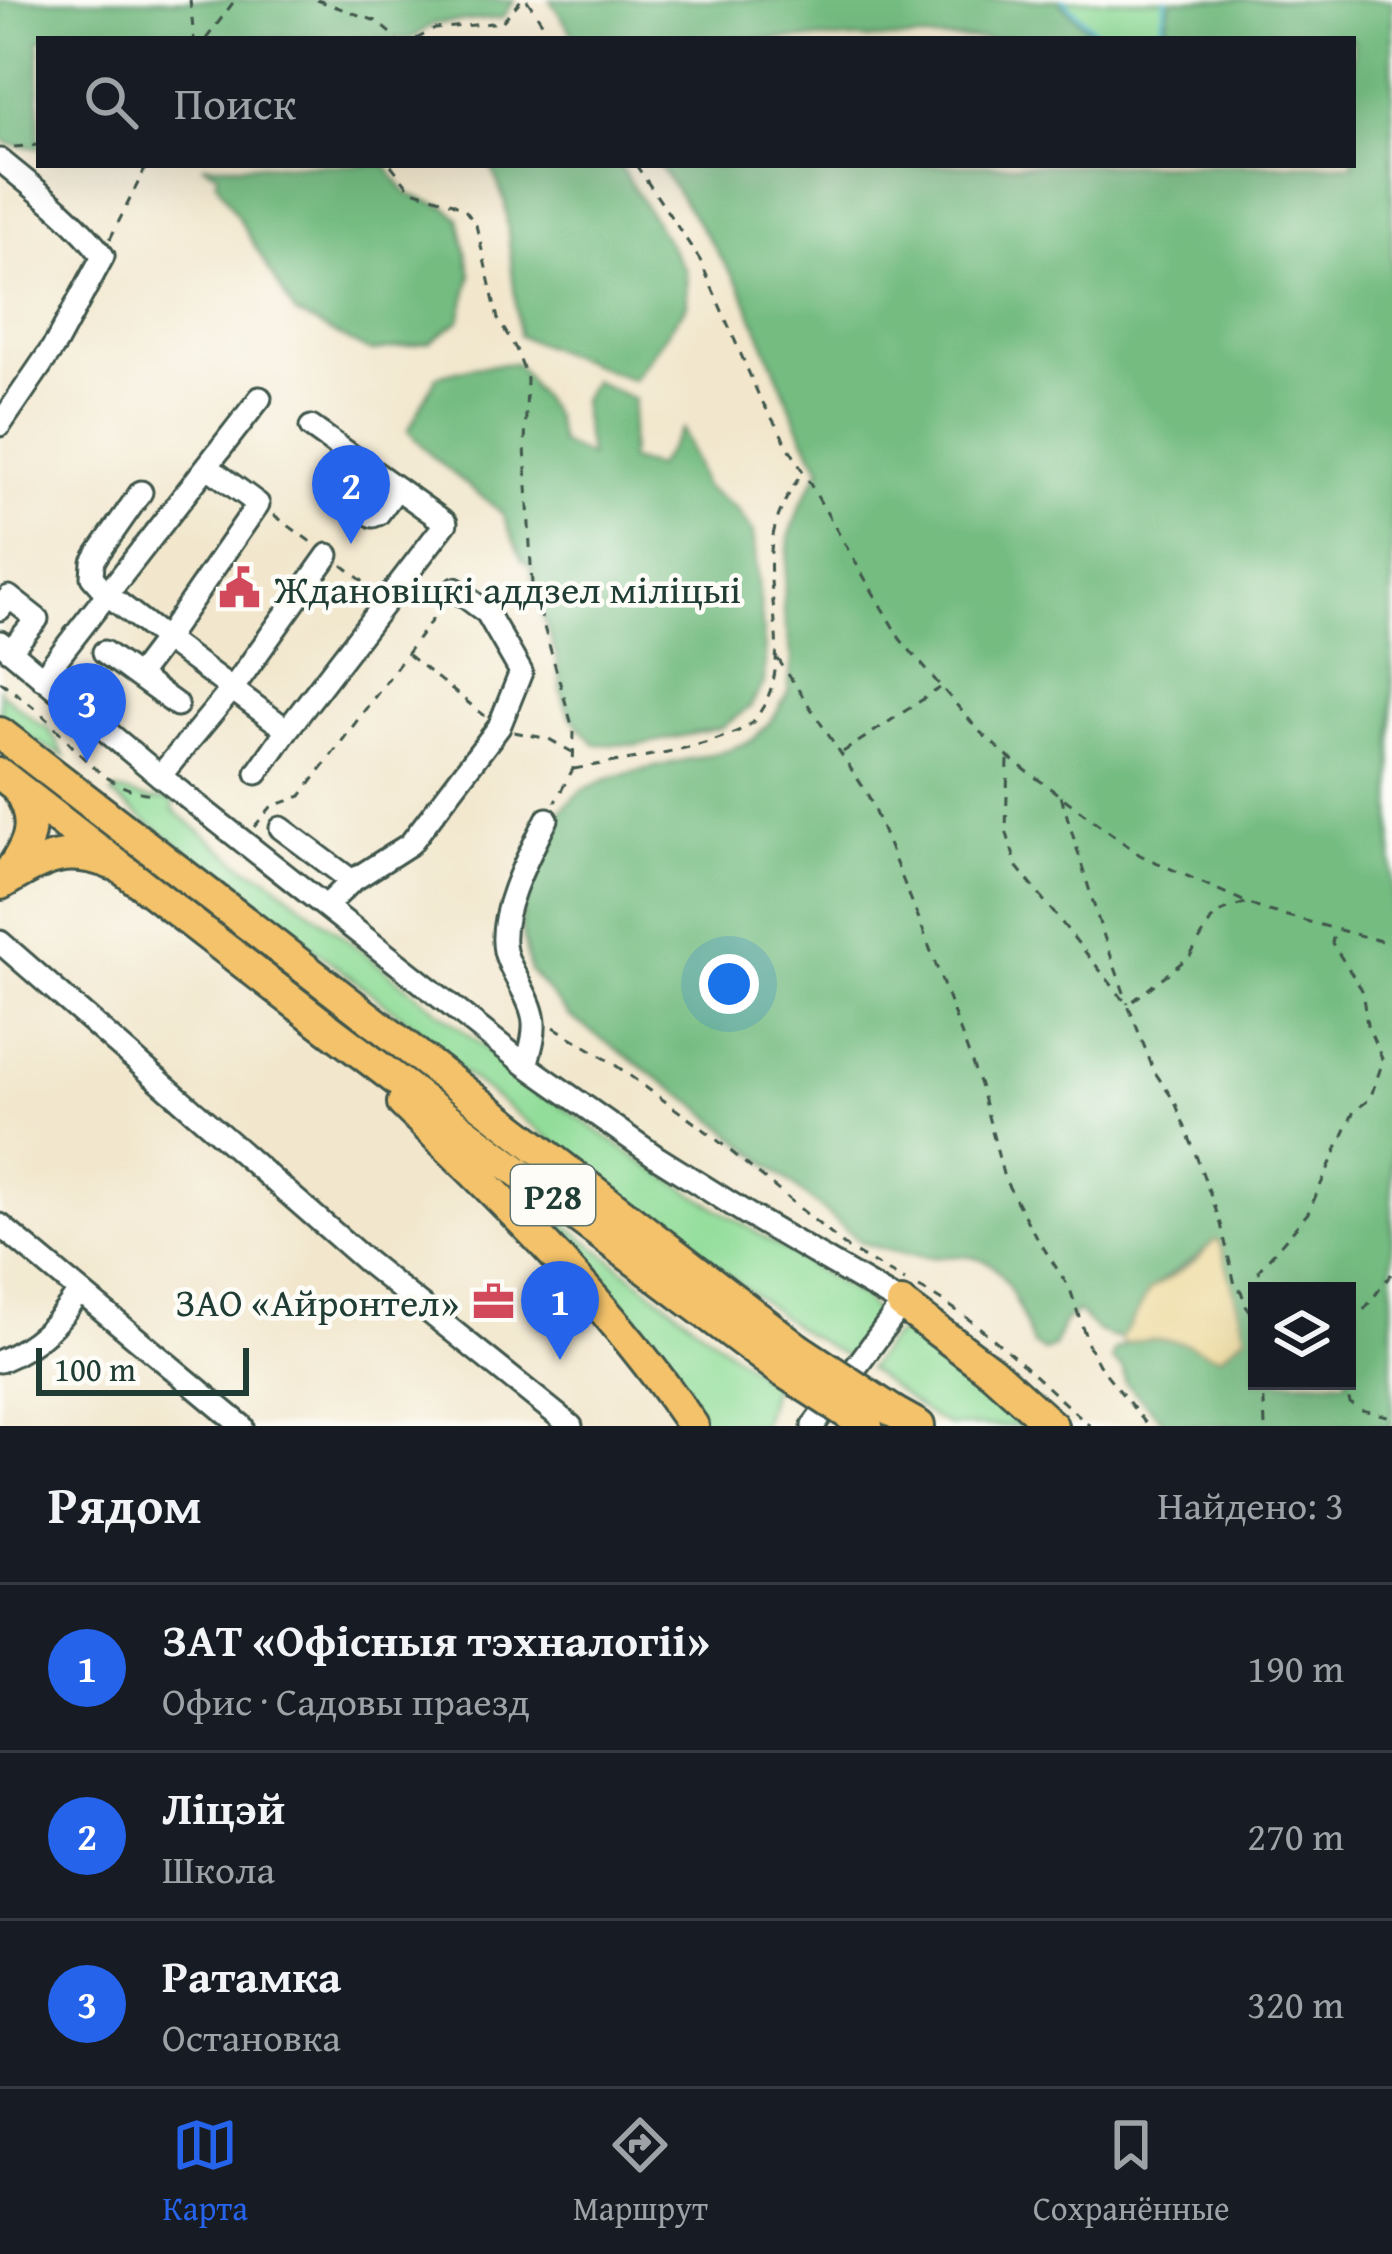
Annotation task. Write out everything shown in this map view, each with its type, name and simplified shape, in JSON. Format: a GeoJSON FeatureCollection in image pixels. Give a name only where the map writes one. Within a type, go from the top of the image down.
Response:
{"type":"FeatureCollection","features":[{"type":"Feature","properties":{"kind":"highway","name":"Р28"},"geometry":{"type":"LineString","coordinates":[[0,733],[790,1359]]}},
{"type":"Feature","properties":{"kind":"highway","name":"Р28"},"geometry":{"type":"LineString","coordinates":[[8,781],[556,1198],[790,1359],[893,1421]]}},
{"type":"Feature","properties":{"kind":"highway"},"geometry":{"type":"LineString","coordinates":[[0,884],[20,858],[30,831],[27,803],[8,781]]}},
{"type":"Feature","properties":{"kind":"highway"},"geometry":{"type":"LineString","coordinates":[[0,884],[62,854],[106,861],[130,873]]}},
{"type":"Feature","properties":{"kind":"highway"},"geometry":{"type":"LineString","coordinates":[[321,1023],[584,1284],[693,1426]]}},
{"type":"Feature","properties":{"kind":"highway"},"geometry":{"type":"LineString","coordinates":[[902,1304],[976,1359],[1052,1426]]}},
{"type":"Feature","properties":{"kind":"street"},"geometry":{"type":"LineString","coordinates":[[0,160],[103,256],[56,343],[0,425]]}},
{"type":"Feature","properties":{"kind":"street"},"geometry":{"type":"LineString","coordinates":[[42,679],[260,398]]}},
{"type":"Feature","properties":{"kind":"street"},"geometry":{"type":"LineString","coordinates":[[257,773],[446,523],[311,427]]}},
{"type":"Feature","properties":{"kind":"street"},"geometry":{"type":"LineString","coordinates":[[361,463],[342,493],[373,516],[397,488]]}},
{"type":"Feature","properties":{"kind":"street"},"geometry":{"type":"LineString","coordinates":[[137,676],[258,504],[208,467]]}},
{"type":"Feature","properties":{"kind":"street"},"geometry":{"type":"LineString","coordinates":[[141,492],[93,562],[92,577],[108,595],[287,730]]}},
{"type":"Feature","properties":{"kind":"street"},"geometry":{"type":"LineString","coordinates":[[160,782],[328,555]]}},
{"type":"Feature","properties":{"kind":"street"},"geometry":{"type":"LineString","coordinates":[[326,907],[352,881],[410,844],[507,733],[521,672],[487,614],[454,589]]}},
{"type":"Feature","properties":{"kind":"street"},"geometry":{"type":"LineString","coordinates":[[0,609],[9,597],[37,619],[5,647],[160,782],[526,1065],[658,1158],[902,1304],[813,1426]]}},
{"type":"Feature","properties":{"kind":"street"},"geometry":{"type":"LineString","coordinates":[[104,652],[177,705]]}},
{"type":"Feature","properties":{"kind":"street"},"geometry":{"type":"LineString","coordinates":[[526,1065],[536,1018],[505,956],[503,937],[523,867],[547,819]]}},
{"type":"Feature","properties":{"kind":"street"},"geometry":{"type":"LineString","coordinates":[[281,828],[352,881]]}},
{"type":"Feature","properties":{"kind":"street"},"geometry":{"type":"LineString","coordinates":[[0,942],[367,1262],[571,1426]]}},
{"type":"Feature","properties":{"kind":"street"},"geometry":{"type":"LineString","coordinates":[[0,1225],[242,1426]]}},
{"type":"Feature","properties":{"kind":"street"},"geometry":{"type":"LineString","coordinates":[[0,1361],[46,1335],[79,1292]]}},
{"type":"Feature","properties":{"kind":"path"},"geometry":{"type":"LineString","coordinates":[[190,0],[194,36]]}},
{"type":"Feature","properties":{"kind":"path"},"geometry":{"type":"LineString","coordinates":[[208,36],[235,0]]}},
{"type":"Feature","properties":{"kind":"path"},"geometry":{"type":"LineString","coordinates":[[317,0],[376,21],[394,36]]}},
{"type":"Feature","properties":{"kind":"path"},"geometry":{"type":"LineString","coordinates":[[422,36],[435,29],[502,22],[524,0],[551,36]]}},
{"type":"Feature","properties":{"kind":"path"},"geometry":{"type":"LineString","coordinates":[[0,148],[36,145]]}},
{"type":"Feature","properties":{"kind":"path"},"geometry":{"type":"LineString","coordinates":[[103,256],[145,168]]}},
{"type":"Feature","properties":{"kind":"path"},"geometry":{"type":"LineString","coordinates":[[393,168],[410,190],[453,202],[476,225],[498,319],[527,379],[525,446],[532,585],[574,732],[573,769],[547,819]]}},
{"type":"Feature","properties":{"kind":"path"},"geometry":{"type":"LineString","coordinates":[[639,168],[700,260],[747,373],[900,639],[979,731],[1140,855],[1261,909],[1392,944]]}},
{"type":"Feature","properties":{"kind":"path"},"geometry":{"type":"LineString","coordinates":[[573,769],[724,737],[755,721],[772,691],[778,659],[770,576],[772,539],[786,496],[802,473]]}},
{"type":"Feature","properties":{"kind":"path"},"geometry":{"type":"LineString","coordinates":[[249,833],[271,807],[302,796],[454,589]]}},
{"type":"Feature","properties":{"kind":"path"},"geometry":{"type":"LineString","coordinates":[[406,654],[507,733]]}},
{"type":"Feature","properties":{"kind":"path"},"geometry":{"type":"LineString","coordinates":[[778,659],[867,794],[980,1085],[1004,1178],[1070,1289],[1099,1365],[1148,1426]]}},
{"type":"Feature","properties":{"kind":"path"},"geometry":{"type":"LineString","coordinates":[[0,681],[110,780],[155,794],[160,782]]}},
{"type":"Feature","properties":{"kind":"path"},"geometry":{"type":"LineString","coordinates":[[842,753],[941,687]]}},
{"type":"Feature","properties":{"kind":"path"},"geometry":{"type":"LineString","coordinates":[[507,733],[504,731],[549,740],[573,753]]}},
{"type":"Feature","properties":{"kind":"path"},"geometry":{"type":"LineString","coordinates":[[1008,757],[1006,830],[1017,867],[1128,1005]]}},
{"type":"Feature","properties":{"kind":"path"},"geometry":{"type":"LineString","coordinates":[[1061,796],[1128,1005],[1154,1071],[1175,1102],[1194,1150],[1221,1224],[1236,1289],[1248,1309]]}},
{"type":"Feature","properties":{"kind":"path"},"geometry":{"type":"LineString","coordinates":[[1128,1005],[1190,956],[1215,914],[1246,902]]}},
{"type":"Feature","properties":{"kind":"path"},"geometry":{"type":"LineString","coordinates":[[1261,1282],[1259,1270],[1308,1213],[1354,1111],[1370,1100],[1382,1061],[1367,1025],[1362,990],[1332,944],[1335,928]]}},
{"type":"Feature","properties":{"kind":"path"},"geometry":{"type":"LineString","coordinates":[[536,1018],[611,1062],[710,1134],[849,1249],[955,1310],[1090,1426]]}},
{"type":"Feature","properties":{"kind":"path"},"geometry":{"type":"LineString","coordinates":[[1356,1313],[1363,1311],[1392,1273]]}},
{"type":"Feature","properties":{"kind":"path"},"geometry":{"type":"LineString","coordinates":[[1263,1390],[1265,1426]]}},
{"type":"Feature","properties":{"kind":"path"},"geometry":{"type":"LineString","coordinates":[[1346,1390],[1351,1403],[1362,1410],[1392,1417]]}},
{"type":"Feature","properties":{"kind":"green space"},"geometry":{"type":"Polygon","coordinates":[[[0,0],[515,0],[502,18],[433,24],[415,36],[36,36],[36,148],[0,138],[0,0]]]}},
{"type":"Feature","properties":{"kind":"green space"},"geometry":{"type":"Polygon","coordinates":[[[550,0],[1057,0],[1095,36],[574,36],[550,0]]]}},
{"type":"Feature","properties":{"kind":"green space"},"geometry":{"type":"Polygon","coordinates":[[[1057,0],[1171,0],[1165,36],[1095,36],[1057,0]]]}},
{"type":"Feature","properties":{"kind":"green space"},"geometry":{"type":"Polygon","coordinates":[[[1171,0],[1392,0],[1392,1426],[1168,1426],[1125,1382],[1123,1369],[1112,1360],[1114,1351],[1132,1342],[1162,1339],[1221,1356],[1245,1336],[1214,1241],[1152,1289],[1120,1338],[1101,1333],[1077,1311],[1064,1322],[1054,1347],[1044,1351],[1033,1345],[1008,1286],[989,1263],[972,1257],[908,1255],[861,1242],[702,1109],[569,1016],[530,971],[521,927],[527,877],[554,817],[582,790],[612,777],[753,740],[775,716],[788,692],[792,659],[783,609],[789,538],[821,468],[740,286],[661,168],[1356,168],[1356,36],[1165,36],[1171,0]]]}},
{"type":"Feature","properties":{"kind":"green space"},"geometry":{"type":"Polygon","coordinates":[[[208,168],[387,168],[407,194],[446,207],[459,218],[471,275],[460,320],[430,342],[371,352],[295,313],[216,181],[218,173],[208,168]]]}},
{"type":"Feature","properties":{"kind":"green space"},"geometry":{"type":"Polygon","coordinates":[[[492,168],[621,168],[686,271],[687,305],[633,380],[519,336],[505,202],[492,168]]]}},
{"type":"Feature","properties":{"kind":"green space"},"geometry":{"type":"Polygon","coordinates":[[[516,363],[554,416],[560,443],[589,456],[581,401],[593,381],[634,399],[629,460],[656,467],[683,429],[704,487],[736,509],[753,532],[764,683],[750,707],[721,728],[638,745],[595,744],[567,708],[531,567],[522,560],[502,513],[408,431],[437,376],[516,363]]]}},
{"type":"Feature","properties":{"kind":"green space"},"geometry":{"type":"Polygon","coordinates":[[[0,692],[46,725],[65,756],[27,737],[0,716],[0,692]]]}},
{"type":"Feature","properties":{"kind":"green space"},"geometry":{"type":"Polygon","coordinates":[[[117,791],[173,800],[173,810],[246,868],[267,877],[536,1088],[648,1166],[863,1298],[876,1314],[875,1327],[852,1360],[800,1330],[419,1039],[419,1029],[112,795],[117,791]]]}},
{"type":"Feature","properties":{"kind":"green space"},"geometry":{"type":"Polygon","coordinates":[[[471,1151],[773,1385],[762,1426],[706,1426],[471,1151]]]}},
{"type":"Feature","properties":{"kind":"green space"},"geometry":{"type":"Polygon","coordinates":[[[912,1330],[1039,1426],[950,1426],[868,1369],[892,1339],[912,1330]]]}},
{"type":"Feature","properties":{"kind":"sand"},"geometry":{"type":"Polygon","coordinates":[[[1215,1240],[1220,1242],[1246,1335],[1221,1356],[1167,1340],[1124,1344],[1120,1338],[1149,1291],[1198,1259],[1215,1240]]]}},
{"type":"Feature","properties":{"kind":"waterway"},"geometry":{"type":"LineString","coordinates":[[1063,0],[1100,36]]}},
{"type":"Feature","properties":{"kind":"waterway"},"geometry":{"type":"LineString","coordinates":[[1160,36],[1166,0]]}},
{"type":"Feature","properties":{"kind":"place","name":"Ліцэй"},"geometry":{"type":"Point","coordinates":[351,544]}},
{"type":"Feature","properties":{"kind":"place","name":"Ждановіцкі аддзел міліцыі"},"geometry":{"type":"Point","coordinates":[240,588]}},
{"type":"Feature","properties":{"kind":"place","name":"Ратамка"},"geometry":{"type":"Point","coordinates":[87,762]}},
{"type":"Feature","properties":{"kind":"place","name":"ЗАО «Айронтел»"},"geometry":{"type":"Point","coordinates":[493,1301]}},
{"type":"Feature","properties":{"kind":"place","name":"ЗАТ «Офісныя тэхналогіі»"},"geometry":{"type":"Point","coordinates":[560,1360]}}]}
